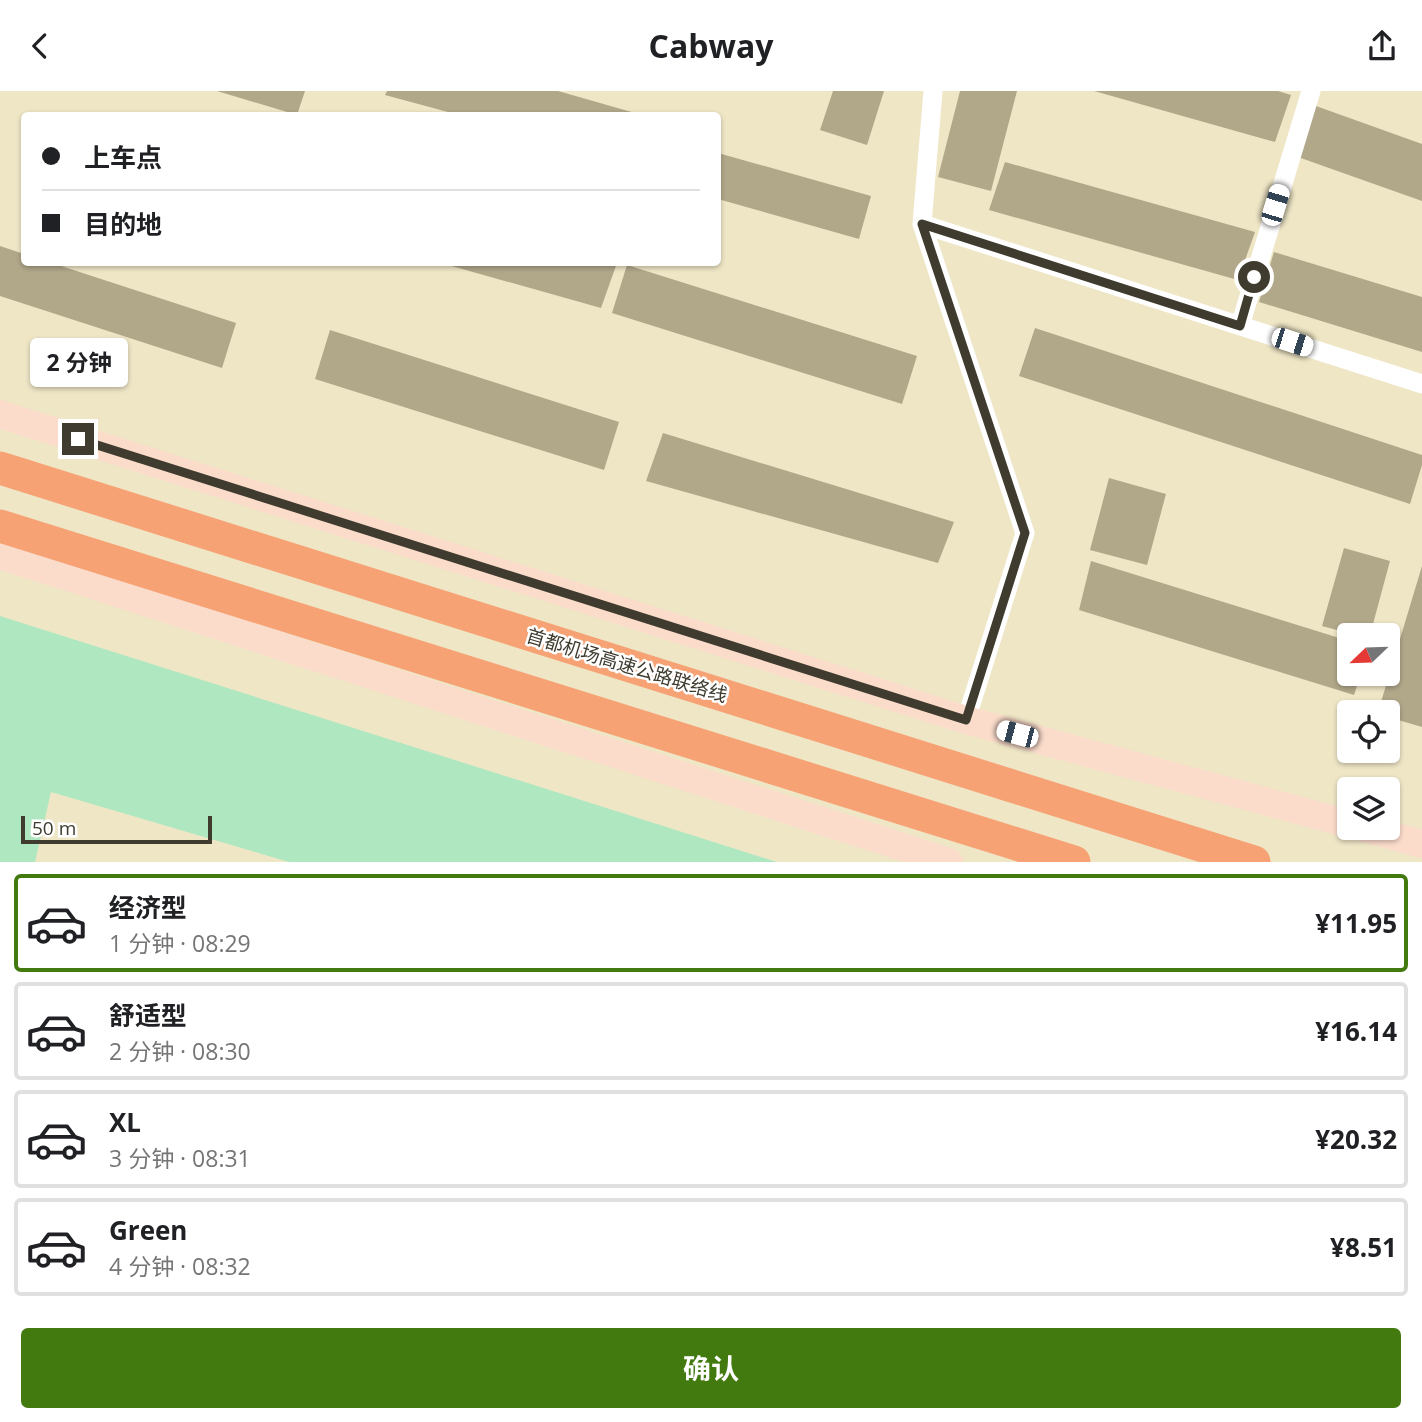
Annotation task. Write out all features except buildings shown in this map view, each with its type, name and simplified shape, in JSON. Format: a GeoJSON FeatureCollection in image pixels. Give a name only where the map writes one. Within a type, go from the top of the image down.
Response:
{"type":"FeatureCollection","features":[{"type":"Feature","properties":{"kind":"highway","name":"首都机场高速公路联络线"},"geometry":{"type":"LineString","coordinates":[[0,468],[1254,862]]}},
{"type":"Feature","properties":{"kind":"highway"},"geometry":{"type":"LineString","coordinates":[[0,526],[1074,862]]}},
{"type":"Feature","properties":{"kind":"main road"},"geometry":{"type":"LineString","coordinates":[[0,414],[966,720],[1337,821]]}},
{"type":"Feature","properties":{"kind":"main road"},"geometry":{"type":"LineString","coordinates":[[0,555],[948,862]]}},
{"type":"Feature","properties":{"kind":"main road"},"geometry":{"type":"LineString","coordinates":[[1400,838],[1422,844]]}},
{"type":"Feature","properties":{"kind":"street"},"geometry":{"type":"LineString","coordinates":[[933,91],[922,224],[1025,533],[966,720]]}},
{"type":"Feature","properties":{"kind":"street"},"geometry":{"type":"LineString","coordinates":[[1240,326],[1311,91]]}},
{"type":"Feature","properties":{"kind":"street"},"geometry":{"type":"LineString","coordinates":[[922,224],[1422,384]]}},
{"type":"Feature","properties":{"kind":"green space"},"geometry":{"type":"Polygon","coordinates":[[[0,616],[777,862],[289,862],[51,792],[35,862],[0,862],[0,616]]]}},
{"type":"Feature","properties":{"kind":"route"},"geometry":{"type":"LineString","coordinates":[[78,439],[966,720],[1025,533],[922,224],[1240,326],[1254,277]]}}]}
